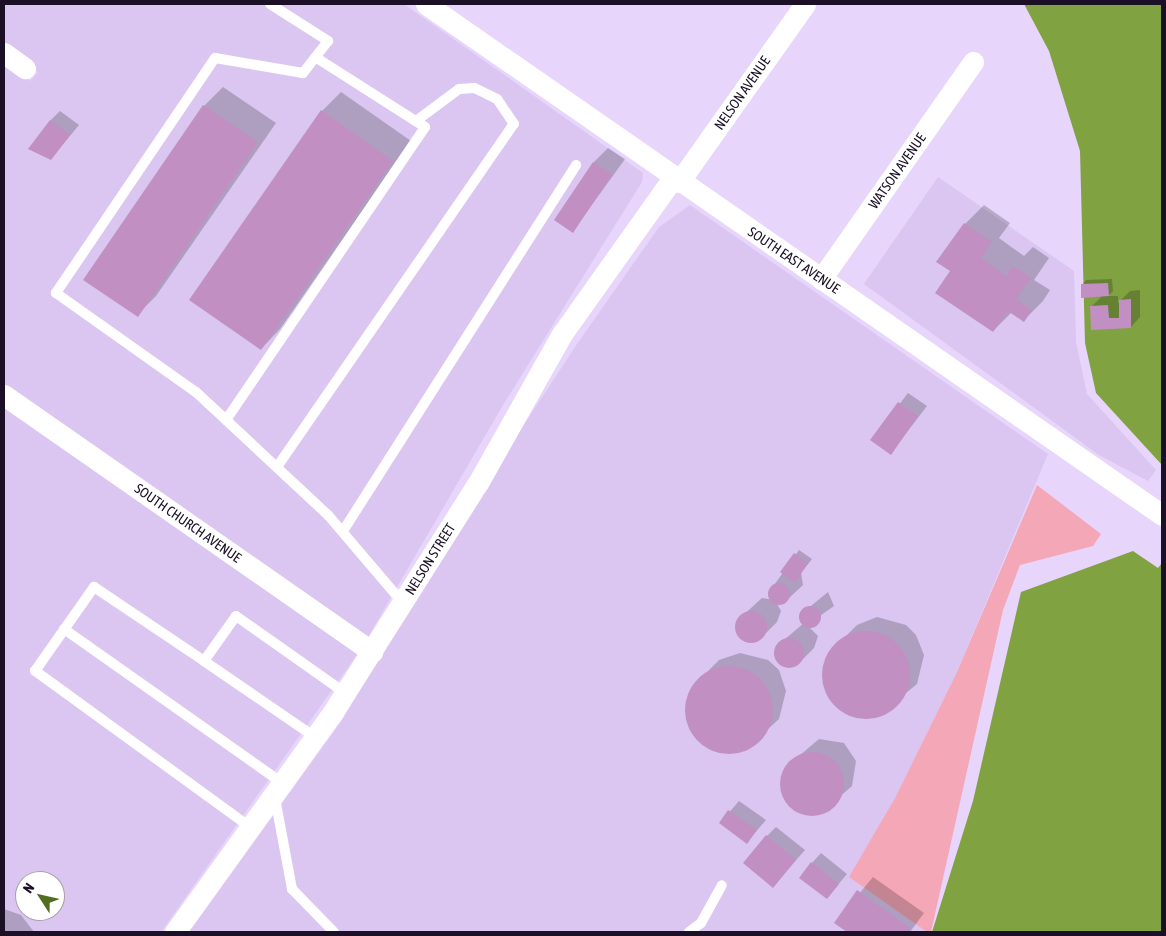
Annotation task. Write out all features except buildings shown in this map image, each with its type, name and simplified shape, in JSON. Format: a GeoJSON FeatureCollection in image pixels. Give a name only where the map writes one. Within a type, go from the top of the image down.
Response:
{"type":"FeatureCollection","features":[{"type":"Feature","properties":{"kind":"street","name":"SOUTH EAST AVENUE"},"geometry":{"type":"LineString","coordinates":[[426,4],[676,180],[1161,514]]}},
{"type":"Feature","properties":{"kind":"street","name":"NELSON AVENUE"},"geometry":{"type":"LineString","coordinates":[[676,180],[806,4]]}},
{"type":"Feature","properties":{"kind":"street"},"geometry":{"type":"LineString","coordinates":[[4,52],[25,68]]}},
{"type":"Feature","properties":{"kind":"street","name":"WATSON AVENUE"},"geometry":{"type":"LineString","coordinates":[[821,279],[973,62]]}},
{"type":"Feature","properties":{"kind":"street","name":"NELSON STREET"},"geometry":{"type":"LineString","coordinates":[[175,932],[316,737],[372,652],[562,334],[676,180]]}},
{"type":"Feature","properties":{"kind":"street","name":"SOUTH CHURCH AVENUE"},"geometry":{"type":"LineString","coordinates":[[4,395],[372,652]]}},
{"type":"Feature","properties":{"kind":"lane"},"geometry":{"type":"LineString","coordinates":[[270,4],[328,41],[303,73],[215,58],[56,293],[196,392],[278,467],[343,532],[403,603]]}},
{"type":"Feature","properties":{"kind":"lane"},"geometry":{"type":"LineString","coordinates":[[226,420],[425,127],[315,57]]}},
{"type":"Feature","properties":{"kind":"lane"},"geometry":{"type":"LineString","coordinates":[[278,467],[514,124],[497,99],[474,88],[459,89],[416,121]]}},
{"type":"Feature","properties":{"kind":"lane"},"geometry":{"type":"LineString","coordinates":[[343,532],[576,164]]}},
{"type":"Feature","properties":{"kind":"lane"},"geometry":{"type":"LineString","coordinates":[[250,827],[35,671],[94,587],[316,737]]}},
{"type":"Feature","properties":{"kind":"lane"},"geometry":{"type":"LineString","coordinates":[[204,661],[236,616],[345,693]]}},
{"type":"Feature","properties":{"kind":"lane"},"geometry":{"type":"LineString","coordinates":[[64,629],[278,789],[292,889],[334,932]]}},
{"type":"Feature","properties":{"kind":"lane"},"geometry":{"type":"LineString","coordinates":[[689,932],[701,923],[722,886]]}},
{"type":"Feature","properties":{"kind":"shaded area"},"geometry":{"type":"Polygon","coordinates":[[[4,4],[404,4],[643,173],[642,182],[503,405],[368,637],[4,388],[4,62],[30,81],[38,72],[4,46],[4,4]]]}},
{"type":"Feature","properties":{"kind":"shaded area"},"geometry":{"type":"Polygon","coordinates":[[[1024,4],[1162,4],[1162,465],[1096,393],[1085,343],[1080,151],[1049,51],[1024,4]]]}},
{"type":"Feature","properties":{"kind":"shaded area"},"geometry":{"type":"Polygon","coordinates":[[[938,177],[1074,271],[1076,342],[1087,394],[1156,470],[1148,481],[1099,455],[864,284],[938,177]]]}},
{"type":"Feature","properties":{"kind":"shaded area"},"geometry":{"type":"Polygon","coordinates":[[[690,205],[1048,454],[957,672],[895,798],[850,877],[927,932],[189,932],[343,719],[449,539],[577,344],[659,227],[690,205]]]}},
{"type":"Feature","properties":{"kind":"shaded area"},"geometry":{"type":"Polygon","coordinates":[[[4,405],[358,653],[161,932],[4,932],[4,405]]]}},
{"type":"Feature","properties":{"kind":"shaded area"},"geometry":{"type":"Polygon","coordinates":[[[1037,485],[1101,534],[1093,546],[1020,565],[1003,610],[931,932],[927,932],[849,877],[895,798],[957,672],[1037,485]]]}},
{"type":"Feature","properties":{"kind":"shaded area"},"geometry":{"type":"Polygon","coordinates":[[[1133,551],[1158,568],[1162,563],[1162,932],[932,932],[973,801],[1021,592],[1133,551]]]}}]}
